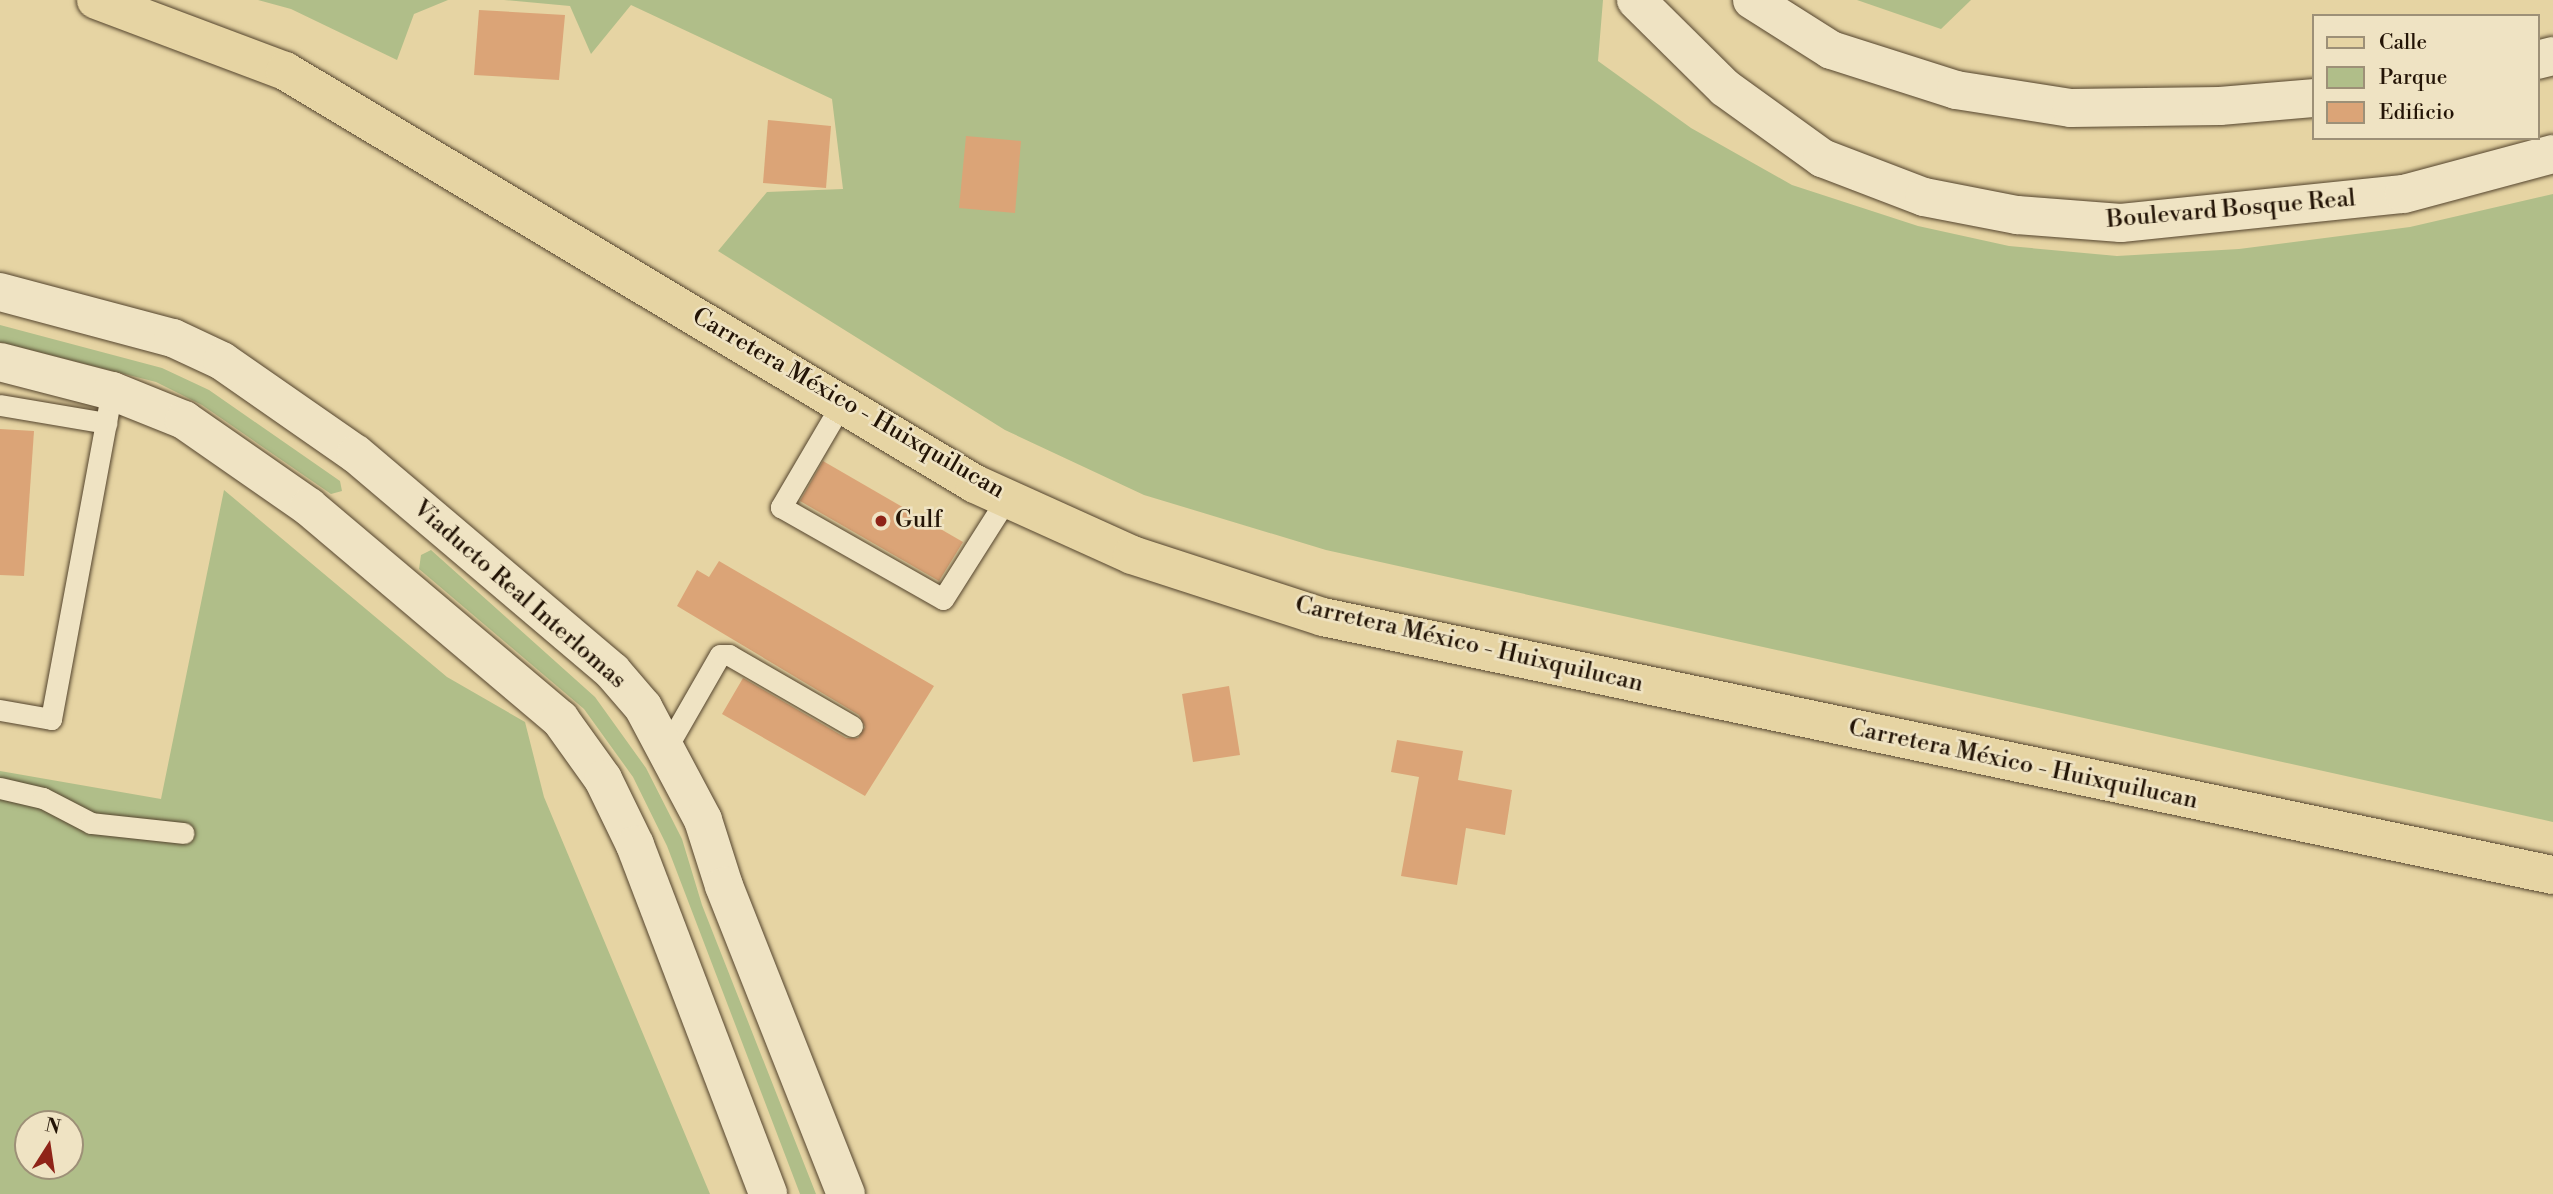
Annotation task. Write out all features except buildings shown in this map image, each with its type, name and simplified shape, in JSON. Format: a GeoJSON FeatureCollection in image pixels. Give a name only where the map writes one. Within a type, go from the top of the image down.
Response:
{"type":"FeatureCollection","features":[{"type":"Feature","properties":{"kind":"main road","name":"Carretera México - Huixquilucan"},"geometry":{"type":"LineString","coordinates":[[96,0],[285,71],[842,403],[1007,498],[1132,555],[1323,617],[2553,875]]}},
{"type":"Feature","properties":{"kind":"main road","name":"Boulevard Bosque Real"},"geometry":{"type":"LineString","coordinates":[[1636,0],[1725,88],[1822,158],[1924,197],[2017,215],[2121,223],[2403,194],[2553,154]]}},
{"type":"Feature","properties":{"kind":"main road"},"geometry":{"type":"LineString","coordinates":[[1752,0],[1831,51],[1956,90],[2071,108],[2220,106],[2312,98]]}},
{"type":"Feature","properties":{"kind":"main road","name":"Viaducto Real Interlomas"},"geometry":{"type":"LineString","coordinates":[[0,292],[173,338],[259,385],[356,454],[612,671],[667,747],[703,820],[724,886],[846,1194]]}},
{"type":"Feature","properties":{"kind":"main road"},"geometry":{"type":"LineString","coordinates":[[0,362],[109,407],[184,420],[309,507],[559,719],[583,747],[635,845],[768,1194]]}},
{"type":"Feature","properties":{"kind":"lane"},"geometry":{"type":"LineString","coordinates":[[842,403],[781,507],[793,514],[943,599],[1007,498]]}},
{"type":"Feature","properties":{"kind":"lane"},"geometry":{"type":"LineString","coordinates":[[0,405],[109,407],[51,719],[0,710]]}},
{"type":"Feature","properties":{"kind":"lane"},"geometry":{"type":"LineString","coordinates":[[667,747],[720,655],[729,655],[852,726]]}},
{"type":"Feature","properties":{"kind":"lane"},"geometry":{"type":"LineString","coordinates":[[0,788],[43,798],[91,823],[183,833]]}},
{"type":"Feature","properties":{"kind":"green space"},"geometry":{"type":"Polygon","coordinates":[[[258,0],[448,0],[414,14],[397,60],[291,9],[258,0]]]}},
{"type":"Feature","properties":{"kind":"green space"},"geometry":{"type":"Polygon","coordinates":[[[504,0],[1603,0],[1598,61],[1691,128],[1792,185],[1918,226],[2009,246],[2117,256],[2239,249],[2410,227],[2553,194],[2553,822],[1326,550],[1144,495],[1005,430],[718,251],[767,192],[843,189],[832,99],[631,5],[591,54],[570,6],[504,0]]]}},
{"type":"Feature","properties":{"kind":"green space"},"geometry":{"type":"Polygon","coordinates":[[[1857,0],[1971,0],[1941,29],[1857,0]]]}},
{"type":"Feature","properties":{"kind":"green space"},"geometry":{"type":"Polygon","coordinates":[[[0,325],[162,368],[209,390],[340,481],[342,491],[331,494],[202,405],[156,382],[0,342],[0,325]]]}},
{"type":"Feature","properties":{"kind":"green space"},"geometry":{"type":"Polygon","coordinates":[[[224,490],[447,677],[525,722],[544,797],[710,1194],[0,1194],[0,771],[161,799],[224,490]]]}},
{"type":"Feature","properties":{"kind":"green space"},"geometry":{"type":"Polygon","coordinates":[[[431,550],[595,697],[646,768],[682,839],[702,905],[816,1194],[800,1194],[667,846],[633,777],[584,709],[419,569],[421,555],[431,550]]]}},
{"type":"Feature","properties":{"kind":"place","name":"Gulf"},"geometry":{"type":"Point","coordinates":[881,521]}}]}
